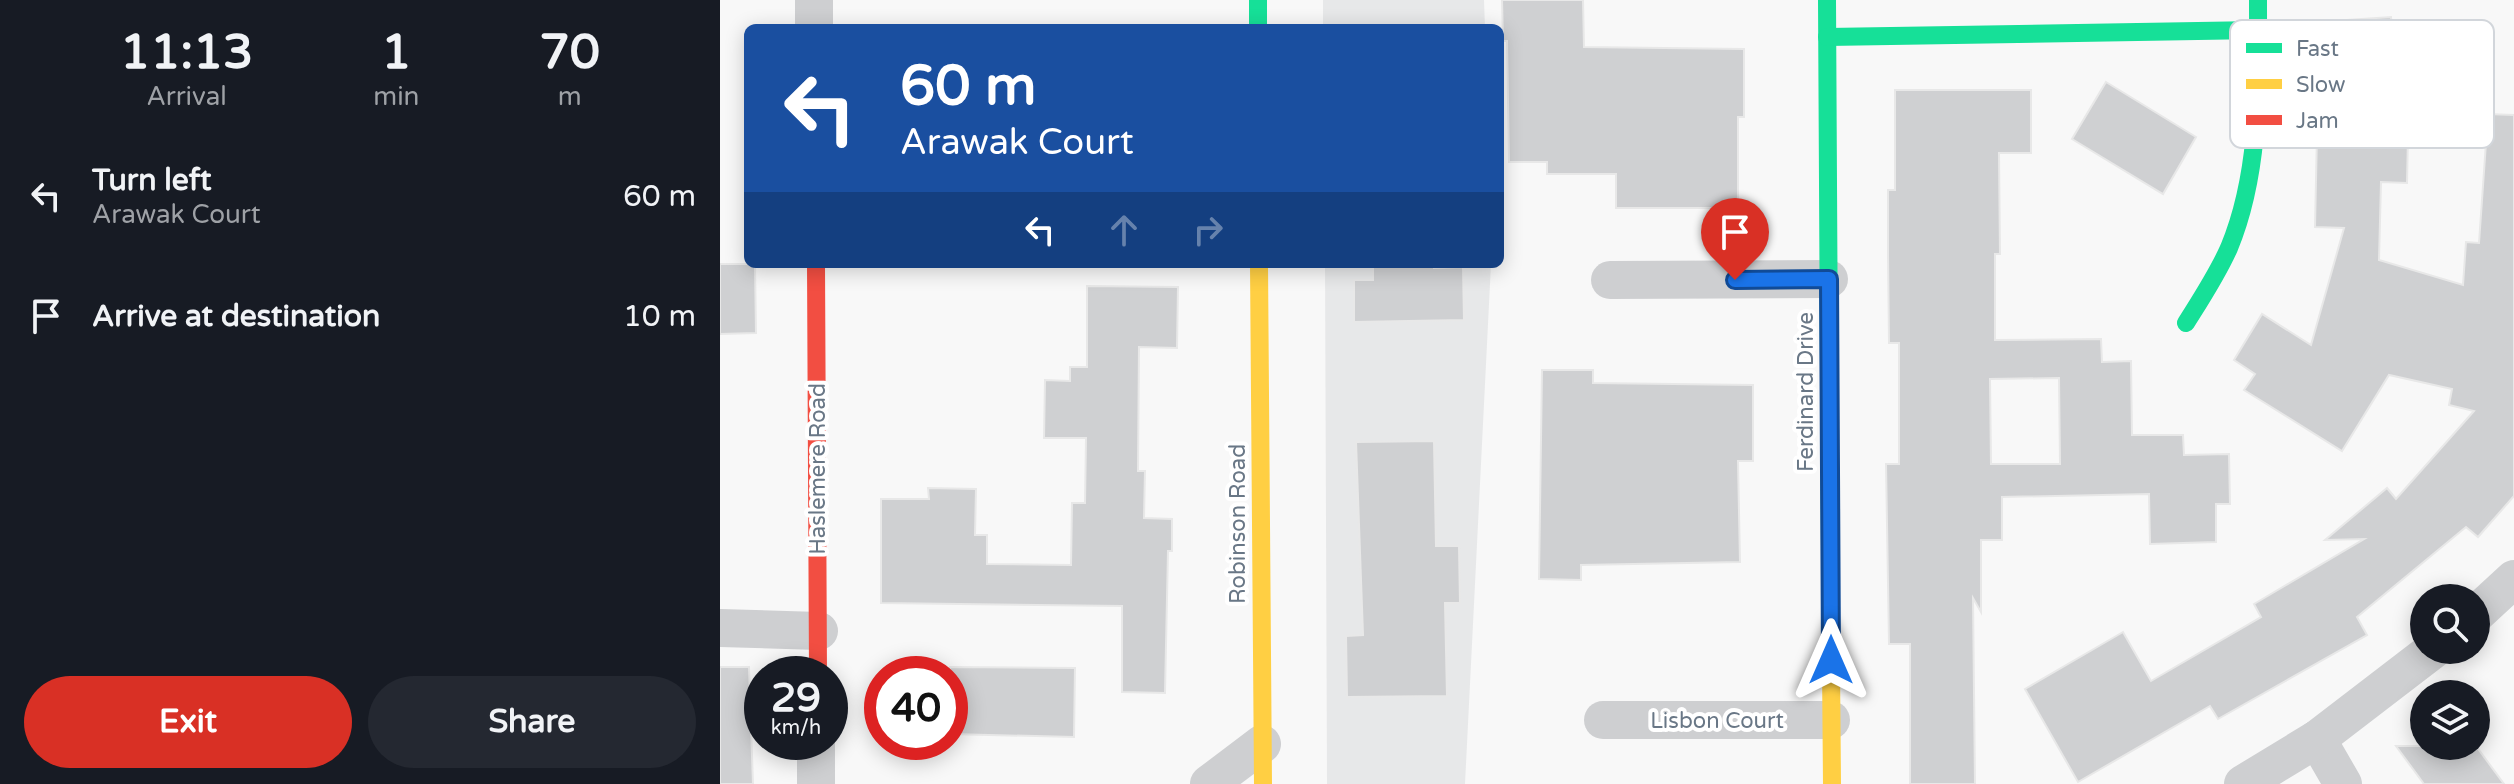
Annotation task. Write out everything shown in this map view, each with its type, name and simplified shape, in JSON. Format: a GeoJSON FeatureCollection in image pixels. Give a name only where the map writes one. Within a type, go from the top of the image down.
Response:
{"type":"FeatureCollection","features":[{"type":"Feature","properties":{"kind":"main road"},"geometry":{"type":"LineString","coordinates":[[1258,0],[1258,24]]}},
{"type":"Feature","properties":{"kind":"main road","name":"Ferdinard Drive"},"geometry":{"type":"LineString","coordinates":[[1827,0],[1832,784]]}},
{"type":"Feature","properties":{"kind":"main road"},"geometry":{"type":"LineString","coordinates":[[1827,37],[2230,30]]}},
{"type":"Feature","properties":{"kind":"main road"},"geometry":{"type":"LineString","coordinates":[[2186,323],[2215,279],[2234,236],[2247,184],[2252,148]]}},
{"type":"Feature","properties":{"kind":"main road","name":"Haslemere Road"},"geometry":{"type":"LineString","coordinates":[[816,268],[818,656]]}},
{"type":"Feature","properties":{"kind":"main road","name":"Robinson Road"},"geometry":{"type":"LineString","coordinates":[[1259,268],[1263,784]]}},
{"type":"Feature","properties":{"kind":"street"},"geometry":{"type":"LineString","coordinates":[[814,0],[814,24]]}},
{"type":"Feature","properties":{"kind":"street"},"geometry":{"type":"LineString","coordinates":[[1610,280],[1829,279]]}},
{"type":"Feature","properties":{"kind":"street"},"geometry":{"type":"LineString","coordinates":[[2490,601],[2514,579]]}},
{"type":"Feature","properties":{"kind":"street"},"geometry":{"type":"LineString","coordinates":[[720,628],[819,631]]}},
{"type":"Feature","properties":{"kind":"street"},"geometry":{"type":"LineString","coordinates":[[2243,784],[2317,739],[2415,664]]}},
{"type":"Feature","properties":{"kind":"street","name":"Lisbon Court"},"geometry":{"type":"LineString","coordinates":[[1603,720],[1831,720]]}},
{"type":"Feature","properties":{"kind":"street"},"geometry":{"type":"LineString","coordinates":[[2317,739],[2343,784]]}},
{"type":"Feature","properties":{"kind":"street"},"geometry":{"type":"LineString","coordinates":[[1209,784],[1262,744]]}},
{"type":"Feature","properties":{"kind":"street"},"geometry":{"type":"LineString","coordinates":[[816,760],[816,784]]}},
{"type":"Feature","properties":{"kind":"shaded area"},"geometry":{"type":"Polygon","coordinates":[[[1323,0],[1484,0],[1485,24],[1323,24],[1323,0]]]}},
{"type":"Feature","properties":{"kind":"shaded area"},"geometry":{"type":"Polygon","coordinates":[[[1325,268],[1491,268],[1465,784],[1327,784],[1325,268]]]}},
{"type":"Feature","properties":{"kind":"building"},"geometry":{"type":"Polygon","coordinates":[[[1502,0],[1583,0],[1584,47],[1744,49],[1744,117],[1738,117],[1738,208],[1616,208],[1616,174],[1547,174],[1547,162],[1509,162],[1507,41],[1504,41],[1502,0]]]}},
{"type":"Feature","properties":{"kind":"building"},"geometry":{"type":"Polygon","coordinates":[[[2391,17],[2391,20],[2347,20],[2391,17]]]}},
{"type":"Feature","properties":{"kind":"building"},"geometry":{"type":"Polygon","coordinates":[[[2106,82],[2196,137],[2163,194],[2072,139],[2106,82]]]}},
{"type":"Feature","properties":{"kind":"building"},"geometry":{"type":"Polygon","coordinates":[[[1895,90],[2031,90],[2031,153],[1999,153],[2000,254],[1995,254],[1995,340],[2101,339],[2102,362],[2131,361],[2132,435],[2183,435],[2184,455],[2229,454],[2230,504],[2216,504],[2216,542],[2150,544],[2149,494],[2002,497],[2002,540],[1981,540],[1981,612],[1973,598],[1975,784],[1910,784],[1910,644],[1889,644],[1886,464],[1899,464],[1899,343],[1889,343],[1888,190],[1895,190],[1895,90]],[[2059,378],[1990,379],[1991,464],[2060,464],[2059,378]]]}},
{"type":"Feature","properties":{"kind":"building"},"geometry":{"type":"Polygon","coordinates":[[[2494,114],[2514,115],[2514,496],[2478,537],[2466,527],[2357,617],[2367,635],[2218,719],[2210,706],[2078,782],[2025,689],[2123,632],[2151,681],[2261,617],[2254,604],[2364,539],[2325,540],[2387,488],[2396,499],[2474,411],[2449,405],[2452,389],[2389,375],[2342,451],[2244,390],[2255,374],[2234,360],[2262,314],[2311,345],[2344,228],[2315,227],[2317,148],[2408,148],[2407,183],[2381,182],[2379,260],[2463,285],[2466,242],[2479,243],[2486,148],[2494,148],[2494,114]]]}},
{"type":"Feature","properties":{"kind":"building"},"geometry":{"type":"Polygon","coordinates":[[[720,264],[744,264],[744,268],[755,268],[756,333],[720,334],[720,264]]]}},
{"type":"Feature","properties":{"kind":"building"},"geometry":{"type":"Polygon","coordinates":[[[1373,268],[1463,268],[1464,320],[1354,322],[1354,280],[1373,280],[1373,268]]]}},
{"type":"Feature","properties":{"kind":"building"},"geometry":{"type":"Polygon","coordinates":[[[1087,286],[1178,287],[1177,348],[1139,347],[1138,471],[1145,471],[1144,518],[1172,519],[1172,551],[1168,551],[1165,693],[1122,692],[1122,606],[881,603],[881,499],[929,499],[928,488],[976,489],[975,535],[987,535],[987,564],[1071,565],[1072,503],[1085,503],[1086,438],[1044,438],[1045,380],[1070,381],[1070,367],[1087,367],[1087,286]]]}},
{"type":"Feature","properties":{"kind":"building"},"geometry":{"type":"Polygon","coordinates":[[[1542,370],[1593,370],[1593,383],[1753,385],[1753,461],[1738,461],[1740,562],[1581,565],[1581,580],[1539,579],[1542,370]]]}},
{"type":"Feature","properties":{"kind":"building"},"geometry":{"type":"Polygon","coordinates":[[[1434,441],[1436,546],[1459,546],[1460,603],[1445,603],[1447,696],[1347,697],[1346,636],[1363,635],[1356,442],[1434,441]]]}},
{"type":"Feature","properties":{"kind":"building"},"geometry":{"type":"Polygon","coordinates":[[[720,667],[744,667],[744,760],[752,760],[753,784],[720,784],[720,667]]]}},
{"type":"Feature","properties":{"kind":"building"},"geometry":{"type":"Polygon","coordinates":[[[968,667],[1075,668],[1074,737],[968,734],[968,667]]]}},
{"type":"Feature","properties":{"kind":"building"},"geometry":{"type":"Polygon","coordinates":[[[2396,746],[2410,746],[2410,760],[2486,760],[2504,784],[2424,784],[2396,746]]]}},
{"type":"Feature","properties":{"kind":"traffic: fast"},"geometry":{"type":"LineString","coordinates":[[1258,0],[1258,24]]}},
{"type":"Feature","properties":{"kind":"traffic: fast"},"geometry":{"type":"LineString","coordinates":[[1827,0],[1830,548]]}},
{"type":"Feature","properties":{"kind":"traffic: fast"},"geometry":{"type":"LineString","coordinates":[[2258,0],[2258,20]]}},
{"type":"Feature","properties":{"kind":"traffic: fast"},"geometry":{"type":"LineString","coordinates":[[1827,37],[2230,30]]}},
{"type":"Feature","properties":{"kind":"traffic: fast"},"geometry":{"type":"LineString","coordinates":[[2186,323],[2229,248],[2247,188],[2253,148]]}},
{"type":"Feature","properties":{"kind":"traffic: slow"},"geometry":{"type":"LineString","coordinates":[[1259,268],[1263,784]]}},
{"type":"Feature","properties":{"kind":"traffic: slow"},"geometry":{"type":"LineString","coordinates":[[1830,548],[1832,784]]}},
{"type":"Feature","properties":{"kind":"traffic: jam"},"geometry":{"type":"LineString","coordinates":[[816,268],[818,656]]}},
{"type":"Feature","properties":{"kind":"route"},"geometry":{"type":"LineString","coordinates":[[1735,280],[1829,279],[1831,660]]}}]}
